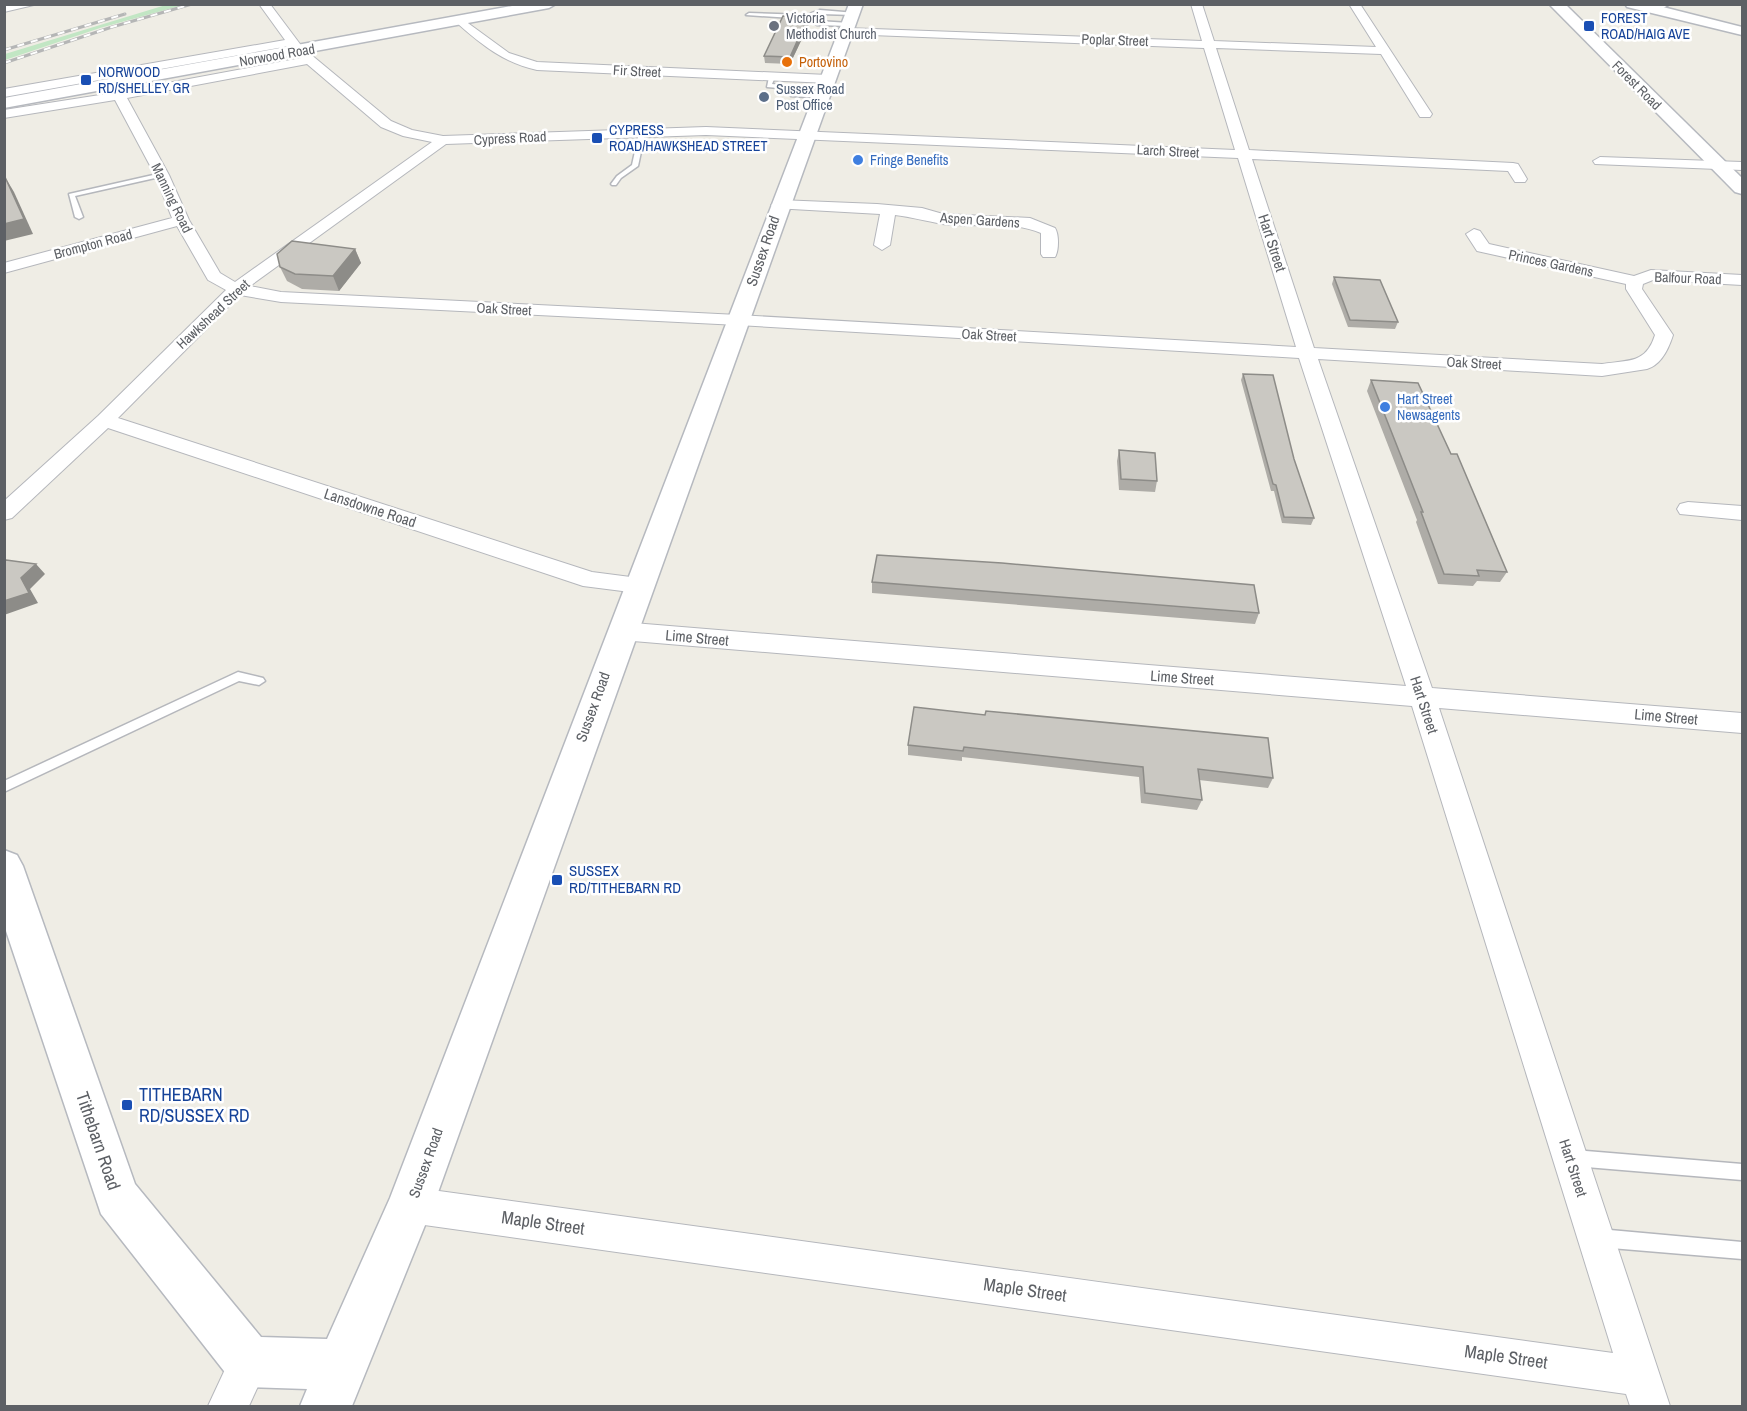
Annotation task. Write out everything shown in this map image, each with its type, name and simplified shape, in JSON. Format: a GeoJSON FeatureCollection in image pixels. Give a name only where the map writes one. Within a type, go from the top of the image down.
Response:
{"type":"FeatureCollection","features":[{"type":"Feature","properties":{"kind":"street"},"geometry":{"type":"LineString","coordinates":[[11,7],[33,4]]}},
{"type":"Feature","properties":{"kind":"street","name":"Norwood Road"},"geometry":{"type":"LineString","coordinates":[[4,103],[301,51],[549,4]]}},
{"type":"Feature","properties":{"kind":"street","name":"Hart Street"},"geometry":{"type":"LineString","coordinates":[[1196,4],[1307,354],[1422,696],[1644,1391]]}},
{"type":"Feature","properties":{"kind":"street"},"geometry":{"type":"LineString","coordinates":[[1354,4],[1425,114]]}},
{"type":"Feature","properties":{"kind":"street","name":"Forest Road"},"geometry":{"type":"LineString","coordinates":[[1556,4],[1743,188]]}},
{"type":"Feature","properties":{"kind":"street"},"geometry":{"type":"LineString","coordinates":[[1632,4],[1662,7],[1743,31]]}},
{"type":"Feature","properties":{"kind":"street","name":"Cypress Road"},"geometry":{"type":"LineString","coordinates":[[268,5],[301,51],[386,124],[408,133],[442,140],[706,131],[808,134]]}},
{"type":"Feature","properties":{"kind":"street","name":"Poplar Street"},"geometry":{"type":"LineString","coordinates":[[851,18],[1208,44],[1384,51]]}},
{"type":"Feature","properties":{"kind":"street","name":"Sussex Road"},"geometry":{"type":"LineString","coordinates":[[326,1407],[341,1365],[410,1205],[779,205],[851,18]]}},
{"type":"Feature","properties":{"kind":"street","name":"Fir Street"},"geometry":{"type":"LineString","coordinates":[[460,21],[505,57],[518,63],[537,66],[772,77],[825,88]]}},
{"type":"Feature","properties":{"kind":"street"},"geometry":{"type":"LineString","coordinates":[[4,93],[301,51]]}},
{"type":"Feature","properties":{"kind":"street"},"geometry":{"type":"LineString","coordinates":[[4,114],[119,96],[301,51]]}},
{"type":"Feature","properties":{"kind":"street"},"geometry":{"type":"LineString","coordinates":[[1384,80],[1402,80]]}},
{"type":"Feature","properties":{"kind":"street","name":"Manning Road"},"geometry":{"type":"LineString","coordinates":[[119,96],[162,175],[181,220],[214,276],[236,289]]}},
{"type":"Feature","properties":{"kind":"street","name":"Larch Street"},"geometry":{"type":"LineString","coordinates":[[808,134],[1513,167],[1520,179]]}},
{"type":"Feature","properties":{"kind":"street","name":"Hawkshead Street"},"geometry":{"type":"LineString","coordinates":[[4,513],[105,420],[236,289],[442,140]]}},
{"type":"Feature","properties":{"kind":"street"},"geometry":{"type":"LineString","coordinates":[[1600,161],[1743,166]]}},
{"type":"Feature","properties":{"kind":"street","name":"Aspen Gardens"},"geometry":{"type":"LineString","coordinates":[[922,213],[928,209],[930,199]]}},
{"type":"Feature","properties":{"kind":"street","name":"Aspen Gardens"},"geometry":{"type":"LineString","coordinates":[[779,205],[877,209],[888,212],[922,213],[942,219],[1030,223],[1049,231],[1049,254]]}},
{"type":"Feature","properties":{"kind":"street"},"geometry":{"type":"LineString","coordinates":[[882,245],[888,212]]}},
{"type":"Feature","properties":{"kind":"street","name":"Brompton Road"},"geometry":{"type":"LineString","coordinates":[[4,268],[181,220]]}},
{"type":"Feature","properties":{"kind":"street","name":"Princes Gardens"},"geometry":{"type":"LineString","coordinates":[[1474,234],[1483,248],[1635,281]]}},
{"type":"Feature","properties":{"kind":"street","name":"Balfour Road"},"geometry":{"type":"LineString","coordinates":[[1635,281],[1652,275],[1743,280]]}},
{"type":"Feature","properties":{"kind":"street","name":"Oak Street"},"geometry":{"type":"LineString","coordinates":[[236,289],[281,297],[738,320],[1602,370],[1647,363],[1660,348],[1664,335],[1634,289],[1635,281]]}},
{"type":"Feature","properties":{"kind":"street","name":"Lansdowne Road"},"geometry":{"type":"LineString","coordinates":[[105,420],[591,580],[638,585]]}},
{"type":"Feature","properties":{"kind":"street"},"geometry":{"type":"LineString","coordinates":[[1688,509],[1743,513]]}},
{"type":"Feature","properties":{"kind":"street","name":"Lime Street"},"geometry":{"type":"LineString","coordinates":[[621,631],[1743,723]]}},
{"type":"Feature","properties":{"kind":"street","name":"Tithebarn Road"},"geometry":{"type":"LineString","coordinates":[[4,866],[117,1198],[249,1362]]}},
{"type":"Feature","properties":{"kind":"street","name":"Maple Street"},"geometry":{"type":"LineString","coordinates":[[410,1205],[1644,1391]]}},
{"type":"Feature","properties":{"kind":"street"},"geometry":{"type":"LineString","coordinates":[[228,1407],[249,1362],[341,1365]]}},
{"type":"Feature","properties":{"kind":"lane"},"geometry":{"type":"LineString","coordinates":[[749,15],[808,17],[820,12],[851,18]]}},
{"type":"Feature","properties":{"kind":"lane"},"geometry":{"type":"LineString","coordinates":[[808,17],[817,23],[851,18]]}},
{"type":"Feature","properties":{"kind":"lane"},"geometry":{"type":"LineString","coordinates":[[772,77],[769,86],[794,88],[791,94],[825,88]]}},
{"type":"Feature","properties":{"kind":"lane"},"geometry":{"type":"LineString","coordinates":[[614,184],[619,177],[635,166],[642,133]]}},
{"type":"Feature","properties":{"kind":"lane"},"geometry":{"type":"LineString","coordinates":[[79,218],[71,195],[162,175]]}},
{"type":"Feature","properties":{"kind":"lane"},"geometry":{"type":"LineString","coordinates":[[4,787],[238,676],[259,681]]}},
{"type":"Feature","properties":{"kind":"lane"},"geometry":{"type":"LineString","coordinates":[[1570,1158],[1743,1172]]}},
{"type":"Feature","properties":{"kind":"lane"},"geometry":{"type":"LineString","coordinates":[[1595,1238],[1743,1251]]}},
{"type":"Feature","properties":{"kind":"green space"},"geometry":{"type":"Polygon","coordinates":[[[169,4],[183,5],[100,28],[5,60],[5,54],[169,4]]]}},
{"type":"Feature","properties":{"kind":"building"},"geometry":{"type":"Polygon","coordinates":[[[783,16],[808,17],[790,57],[764,56],[783,16]]]}},
{"type":"Feature","properties":{"kind":"building"},"geometry":{"type":"Polygon","coordinates":[[[4,178],[24,219],[4,224],[4,178]]]}},
{"type":"Feature","properties":{"kind":"building"},"geometry":{"type":"Polygon","coordinates":[[[292,241],[355,249],[333,276],[295,274],[280,267],[277,254],[292,241]]]}},
{"type":"Feature","properties":{"kind":"building"},"geometry":{"type":"Polygon","coordinates":[[[1334,277],[1380,280],[1398,322],[1350,320],[1334,277]]]}},
{"type":"Feature","properties":{"kind":"building"},"geometry":{"type":"Polygon","coordinates":[[[1243,374],[1273,375],[1294,459],[1314,518],[1284,517],[1243,374]]]}},
{"type":"Feature","properties":{"kind":"building"},"geometry":{"type":"Polygon","coordinates":[[[1371,380],[1418,383],[1451,454],[1457,454],[1507,572],[1477,570],[1479,576],[1444,574],[1421,512],[1423,512],[1371,380]]]}},
{"type":"Feature","properties":{"kind":"building"},"geometry":{"type":"Polygon","coordinates":[[[1119,450],[1155,453],[1157,481],[1121,479],[1119,450]]]}},
{"type":"Feature","properties":{"kind":"building"},"geometry":{"type":"Polygon","coordinates":[[[877,555],[1002,563],[1254,585],[1259,613],[872,582],[877,555]]]}},
{"type":"Feature","properties":{"kind":"building"},"geometry":{"type":"Polygon","coordinates":[[[4,561],[36,564],[21,578],[29,593],[4,601],[4,561]]]}},
{"type":"Feature","properties":{"kind":"building"},"geometry":{"type":"Polygon","coordinates":[[[914,707],[985,715],[986,711],[1268,738],[1273,778],[1198,769],[1202,800],[1145,793],[1143,767],[964,747],[963,751],[908,745],[914,707]]]}},
{"type":"Feature","properties":{"kind":"railway"},"geometry":{"type":"LineString","coordinates":[[4,63],[112,27],[192,4]]}},
{"type":"Feature","properties":{"kind":"railway"},"geometry":{"type":"LineString","coordinates":[[4,50],[125,14]]}},
{"type":"Feature","properties":{"kind":"place","name":"Victoria Methodist Church"},"geometry":{"type":"Point","coordinates":[774,26]}},
{"type":"Feature","properties":{"kind":"place","name":"FOREST ROAD/HAIG AVE"},"geometry":{"type":"Point","coordinates":[1589,26]}},
{"type":"Feature","properties":{"kind":"place","name":"Portovino"},"geometry":{"type":"Point","coordinates":[787,62]}},
{"type":"Feature","properties":{"kind":"place","name":"NORWOOD RD/SHELLEY GR"},"geometry":{"type":"Point","coordinates":[86,80]}},
{"type":"Feature","properties":{"kind":"place","name":"Sussex Road Post Office"},"geometry":{"type":"Point","coordinates":[764,97]}},
{"type":"Feature","properties":{"kind":"place","name":"CYPRESS ROAD/HAWKSHEAD STREET"},"geometry":{"type":"Point","coordinates":[597,138]}},
{"type":"Feature","properties":{"kind":"place","name":"Fringe Benefits"},"geometry":{"type":"Point","coordinates":[858,160]}},
{"type":"Feature","properties":{"kind":"place","name":"Hart Street Newsagents"},"geometry":{"type":"Point","coordinates":[1385,407]}},
{"type":"Feature","properties":{"kind":"place","name":"SUSSEX RD/TITHEBARN RD"},"geometry":{"type":"Point","coordinates":[557,880]}},
{"type":"Feature","properties":{"kind":"place","name":"TITHEBARN RD/SUSSEX RD"},"geometry":{"type":"Point","coordinates":[127,1105]}}]}
